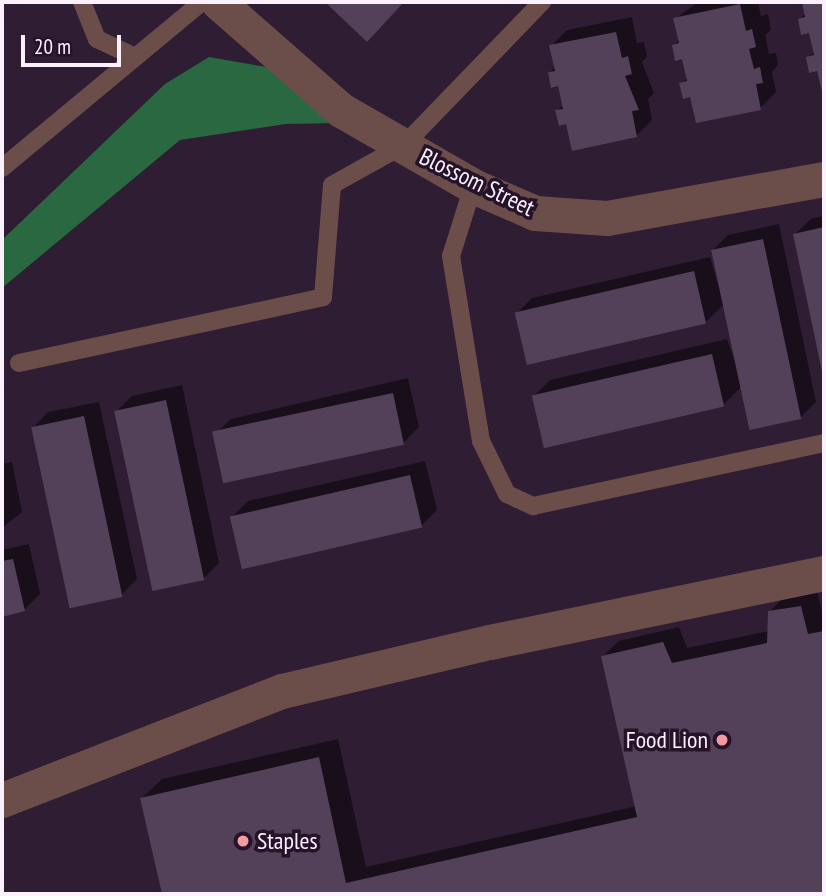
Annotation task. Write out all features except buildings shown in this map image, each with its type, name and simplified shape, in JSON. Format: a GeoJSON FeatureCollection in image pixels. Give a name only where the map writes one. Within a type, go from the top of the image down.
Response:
{"type":"FeatureCollection","features":[{"type":"Feature","properties":{"kind":"street","name":"Blossom Street"},"geometry":{"type":"LineString","coordinates":[[218,2],[341,110],[473,186],[535,213],[607,218],[824,179]]}},
{"type":"Feature","properties":{"kind":"street"},"geometry":{"type":"LineString","coordinates":[[2,800],[282,691],[490,642],[824,573]]}},
{"type":"Feature","properties":{"kind":"lane"},"geometry":{"type":"LineString","coordinates":[[82,2],[97,39],[135,57]]}},
{"type":"Feature","properties":{"kind":"lane"},"geometry":{"type":"LineString","coordinates":[[2,168],[202,2]]}},
{"type":"Feature","properties":{"kind":"lane"},"geometry":{"type":"LineString","coordinates":[[19,363],[323,297],[332,185],[404,145],[542,2]]}},
{"type":"Feature","properties":{"kind":"lane"},"geometry":{"type":"LineString","coordinates":[[473,186],[451,256],[481,441],[507,494],[533,506],[824,443]]}},
{"type":"Feature","properties":{"kind":"green space"},"geometry":{"type":"Polygon","coordinates":[[[209,57],[266,67],[338,123],[286,124],[180,140],[2,288],[2,240],[165,84],[209,57]]]}},
{"type":"Feature","properties":{"kind":"place","name":"Food Lion"},"geometry":{"type":"Point","coordinates":[722,740]}},
{"type":"Feature","properties":{"kind":"place","name":"Staples"},"geometry":{"type":"Point","coordinates":[243,841]}}]}
